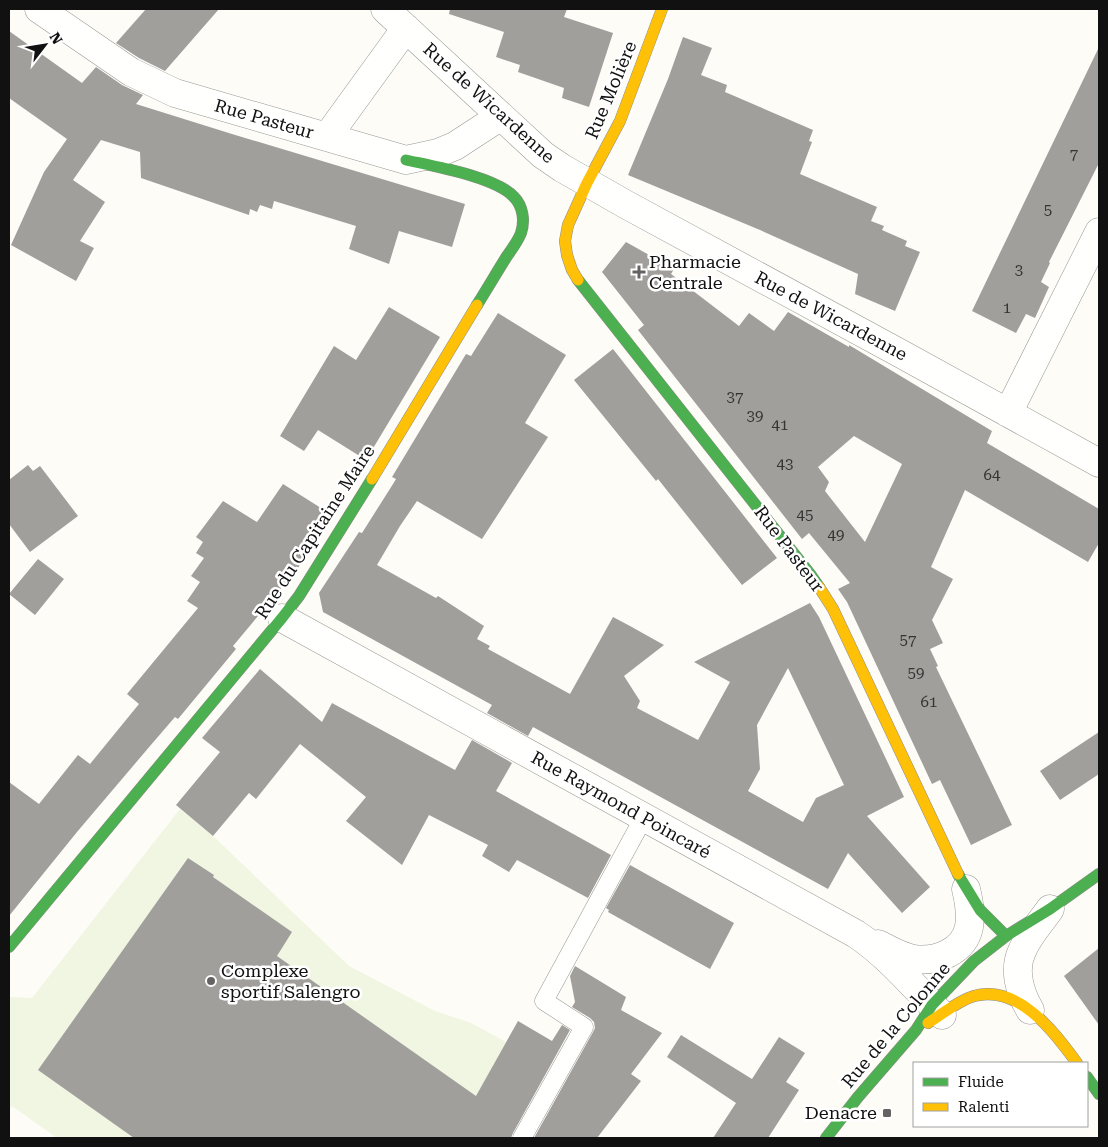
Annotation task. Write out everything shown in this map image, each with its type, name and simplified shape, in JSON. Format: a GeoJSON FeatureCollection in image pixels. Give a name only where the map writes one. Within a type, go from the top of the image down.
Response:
{"type":"FeatureCollection","features":[{"type":"Feature","properties":{"kind":"street","name":"Rue Pasteur"},"geometry":{"type":"LineString","coordinates":[[39,9],[132,72],[175,93],[406,160],[438,153],[454,146],[501,116]]}},
{"type":"Feature","properties":{"kind":"street","name":"Rue de Wicardenne"},"geometry":{"type":"LineString","coordinates":[[385,9],[543,155],[587,183],[1099,463]]}},
{"type":"Feature","properties":{"kind":"street","name":"Rue Molière"},"geometry":{"type":"LineString","coordinates":[[587,183],[620,121],[662,9]]}},
{"type":"Feature","properties":{"kind":"street"},"geometry":{"type":"LineString","coordinates":[[327,138],[406,28]]}},
{"type":"Feature","properties":{"kind":"street","name":"Rue du Capitaine Maire"},"geometry":{"type":"LineString","coordinates":[[9,948],[299,596],[516,241],[524,219],[519,204],[513,195],[498,185],[481,179],[406,160]]}},
{"type":"Feature","properties":{"kind":"street","name":"Rue Pasteur"},"geometry":{"type":"LineString","coordinates":[[587,183],[568,225],[565,241],[572,270],[821,589],[833,609],[952,863],[980,910],[1006,936]]}},
{"type":"Feature","properties":{"kind":"street"},"geometry":{"type":"LineString","coordinates":[[1008,413],[1099,232]]}},
{"type":"Feature","properties":{"kind":"street","name":"Rue Raymond Poincaré"},"geometry":{"type":"LineString","coordinates":[[282,618],[856,934],[881,953],[937,1010]]}},
{"type":"Feature","properties":{"kind":"street","name":"Rue de la Colonne"},"geometry":{"type":"LineString","coordinates":[[826,1138],[858,1097],[916,1030],[937,1010],[974,961],[1006,936],[1050,909],[1099,874]]}},
{"type":"Feature","properties":{"kind":"street"},"geometry":{"type":"LineString","coordinates":[[856,934],[901,955],[912,958],[924,960],[943,956],[960,944],[968,929],[970,920],[966,889]]}},
{"type":"Feature","properties":{"kind":"street"},"geometry":{"type":"LineString","coordinates":[[1050,909],[1021,952],[1018,973],[1020,987],[1023,998],[1030,1010],[1051,1031],[1076,1062]]}},
{"type":"Feature","properties":{"kind":"street"},"geometry":{"type":"LineString","coordinates":[[937,1010],[986,993],[1005,996],[1030,1010]]}},
{"type":"Feature","properties":{"kind":"street"},"geometry":{"type":"LineString","coordinates":[[1088,1078],[1099,1094]]}},
{"type":"Feature","properties":{"kind":"lane"},"geometry":{"type":"LineString","coordinates":[[522,1138],[584,1027],[544,1001],[644,818]]}},
{"type":"Feature","properties":{"kind":"green space","name":"Complexe sportif Salengro"},"geometry":{"type":"Polygon","coordinates":[[[180,809],[213,836],[349,966],[435,1011],[471,1023],[506,1042],[454,1138],[57,1138],[12,1106],[9,1109],[9,997],[32,998],[180,809]]]}},
{"type":"Feature","properties":{"kind":"building"},"geometry":{"type":"Polygon","coordinates":[[[146,9],[219,9],[165,71],[139,58],[116,43],[146,9]]]}},
{"type":"Feature","properties":{"kind":"building"},"geometry":{"type":"Polygon","coordinates":[[[450,9],[567,9],[564,17],[613,33],[589,107],[562,98],[564,88],[518,72],[520,65],[496,57],[504,32],[449,14],[450,9]]]}},
{"type":"Feature","properties":{"kind":"building"},"geometry":{"type":"Polygon","coordinates":[[[9,31],[82,83],[96,67],[122,85],[143,95],[136,104],[465,204],[452,247],[399,231],[389,264],[349,249],[356,226],[274,201],[272,209],[260,205],[257,212],[250,209],[249,215],[141,178],[140,152],[101,140],[73,180],[105,202],[80,241],[94,248],[76,281],[11,245],[44,172],[67,139],[9,98],[9,31]]]}},
{"type":"Feature","properties":{"kind":"building"},"geometry":{"type":"Polygon","coordinates":[[[683,37],[712,48],[701,75],[727,85],[725,92],[813,130],[809,141],[812,142],[800,174],[877,207],[871,221],[884,226],[882,230],[907,241],[905,246],[920,252],[895,311],[855,294],[858,274],[760,230],[628,175],[668,79],[683,37]]]}},
{"type":"Feature","properties":{"kind":"building"},"geometry":{"type":"Polygon","coordinates":[[[1099,47],[1099,163],[1049,262],[1041,282],[1049,287],[1035,318],[1026,314],[1016,333],[972,311],[1099,47]]]}},
{"type":"Feature","properties":{"kind":"building"},"geometry":{"type":"Polygon","coordinates":[[[626,242],[674,269],[671,274],[739,326],[749,313],[774,331],[788,312],[849,347],[849,345],[992,431],[987,443],[1099,509],[1099,543],[1088,562],[965,490],[931,567],[953,579],[932,620],[943,643],[930,649],[938,666],[936,667],[1012,825],[971,845],[940,780],[932,784],[847,602],[838,589],[850,583],[809,533],[802,539],[638,330],[644,325],[602,272],[626,242]],[[854,436],[818,467],[829,482],[825,491],[865,542],[902,464],[854,436]]]}},
{"type":"Feature","properties":{"kind":"building"},"geometry":{"type":"Polygon","coordinates":[[[389,307],[440,337],[366,460],[318,430],[304,451],[280,436],[334,346],[356,360],[389,307]]]}},
{"type":"Feature","properties":{"kind":"building"},"geometry":{"type":"Polygon","coordinates":[[[498,313],[566,355],[525,423],[548,437],[482,539],[417,501],[377,565],[436,598],[438,596],[484,626],[477,639],[490,646],[488,649],[570,694],[613,617],[630,626],[664,645],[624,676],[640,701],[637,708],[698,740],[730,682],[694,662],[810,603],[819,617],[904,797],[867,816],[930,887],[902,913],[848,853],[828,889],[533,727],[528,736],[487,713],[492,705],[323,612],[319,593],[359,532],[362,533],[393,484],[396,479],[392,477],[466,354],[471,356],[498,313]],[[788,668],[757,725],[760,769],[748,791],[803,822],[816,798],[844,785],[788,668]]]}},
{"type":"Feature","properties":{"kind":"building"},"geometry":{"type":"Polygon","coordinates":[[[613,349],[777,558],[742,585],[658,479],[656,481],[574,380],[613,349]]]}},
{"type":"Feature","properties":{"kind":"building"},"geometry":{"type":"Polygon","coordinates":[[[28,465],[33,471],[40,466],[78,516],[30,552],[9,524],[9,480],[28,465]]]}},
{"type":"Feature","properties":{"kind":"building"},"geometry":{"type":"Polygon","coordinates":[[[283,484],[332,515],[298,568],[233,646],[236,649],[178,719],[175,717],[150,746],[9,916],[9,782],[39,804],[78,755],[90,764],[139,704],[127,694],[198,608],[187,601],[200,582],[191,576],[204,558],[196,553],[203,542],[196,537],[223,501],[257,522],[283,484]]]}},
{"type":"Feature","properties":{"kind":"building"},"geometry":{"type":"Polygon","coordinates":[[[38,559],[64,579],[35,615],[9,594],[38,559]]]}},
{"type":"Feature","properties":{"kind":"building"},"geometry":{"type":"Polygon","coordinates":[[[260,669],[322,722],[332,703],[455,770],[472,740],[512,763],[496,791],[611,855],[588,898],[517,860],[509,872],[482,856],[488,845],[429,815],[402,865],[346,821],[366,797],[300,744],[256,799],[249,793],[213,836],[176,805],[220,752],[202,738],[260,669]]]}},
{"type":"Feature","properties":{"kind":"building"},"geometry":{"type":"Polygon","coordinates":[[[1099,732],[1099,774],[1060,800],[1040,771],[1099,732]]]}},
{"type":"Feature","properties":{"kind":"building","name":"Complexe sportif Salengro"},"geometry":{"type":"Polygon","coordinates":[[[188,858],[292,932],[277,956],[476,1096],[518,1021],[552,1041],[562,1025],[570,1030],[511,1138],[134,1138],[38,1070],[188,858]]]}},
{"type":"Feature","properties":{"kind":"building"},"geometry":{"type":"Polygon","coordinates":[[[630,865],[734,923],[710,969],[608,912],[609,910],[606,908],[630,865]]]}},
{"type":"Feature","properties":{"kind":"building"},"geometry":{"type":"Polygon","coordinates":[[[1099,948],[1099,1025],[1064,976],[1099,948]]]}},
{"type":"Feature","properties":{"kind":"building"},"geometry":{"type":"Polygon","coordinates":[[[575,966],[626,997],[621,1010],[662,1033],[631,1074],[641,1081],[597,1138],[534,1138],[595,1028],[594,1022],[590,1018],[572,1007],[575,1002],[570,976],[575,966]]]}},
{"type":"Feature","properties":{"kind":"building"},"geometry":{"type":"Polygon","coordinates":[[[681,1035],[752,1079],[779,1037],[805,1053],[786,1082],[799,1090],[768,1138],[713,1138],[736,1103],[667,1057],[681,1035]]]}},
{"type":"Feature","properties":{"kind":"traffic: fast"},"geometry":{"type":"LineString","coordinates":[[406,160],[479,178],[505,190],[514,197],[521,209],[523,219],[520,236],[477,305]]}},
{"type":"Feature","properties":{"kind":"traffic: fast"},"geometry":{"type":"LineString","coordinates":[[578,280],[819,587]]}},
{"type":"Feature","properties":{"kind":"traffic: fast"},"geometry":{"type":"LineString","coordinates":[[9,947],[282,618],[299,596],[372,479]]}},
{"type":"Feature","properties":{"kind":"traffic: fast"},"geometry":{"type":"LineString","coordinates":[[958,874],[980,910],[1006,936]]}},
{"type":"Feature","properties":{"kind":"traffic: fast"},"geometry":{"type":"LineString","coordinates":[[826,1138],[858,1097],[916,1030],[932,1005],[974,961],[1006,936],[1050,909],[1099,874]]}},
{"type":"Feature","properties":{"kind":"traffic: fast"},"geometry":{"type":"LineString","coordinates":[[1088,1078],[1099,1094]]}},
{"type":"Feature","properties":{"kind":"traffic: slow"},"geometry":{"type":"LineString","coordinates":[[578,280],[567,255],[565,241],[568,225],[587,183],[620,121],[662,9]]}},
{"type":"Feature","properties":{"kind":"traffic: slow"},"geometry":{"type":"LineString","coordinates":[[372,479],[477,305]]}},
{"type":"Feature","properties":{"kind":"traffic: slow"},"geometry":{"type":"LineString","coordinates":[[819,587],[833,609],[958,874]]}},
{"type":"Feature","properties":{"kind":"traffic: slow"},"geometry":{"type":"LineString","coordinates":[[928,1023],[968,998],[990,994],[1006,997],[1034,1013],[1058,1038],[1076,1062]]}},
{"type":"Feature","properties":{"kind":"place","name":"Pharmacie Centrale"},"geometry":{"type":"Point","coordinates":[639,272]}},
{"type":"Feature","properties":{"kind":"place","name":"Complexe sportif Salengro"},"geometry":{"type":"Point","coordinates":[211,981]}},
{"type":"Feature","properties":{"kind":"place","name":"Denacre"},"geometry":{"type":"Point","coordinates":[887,1113]}}]}
